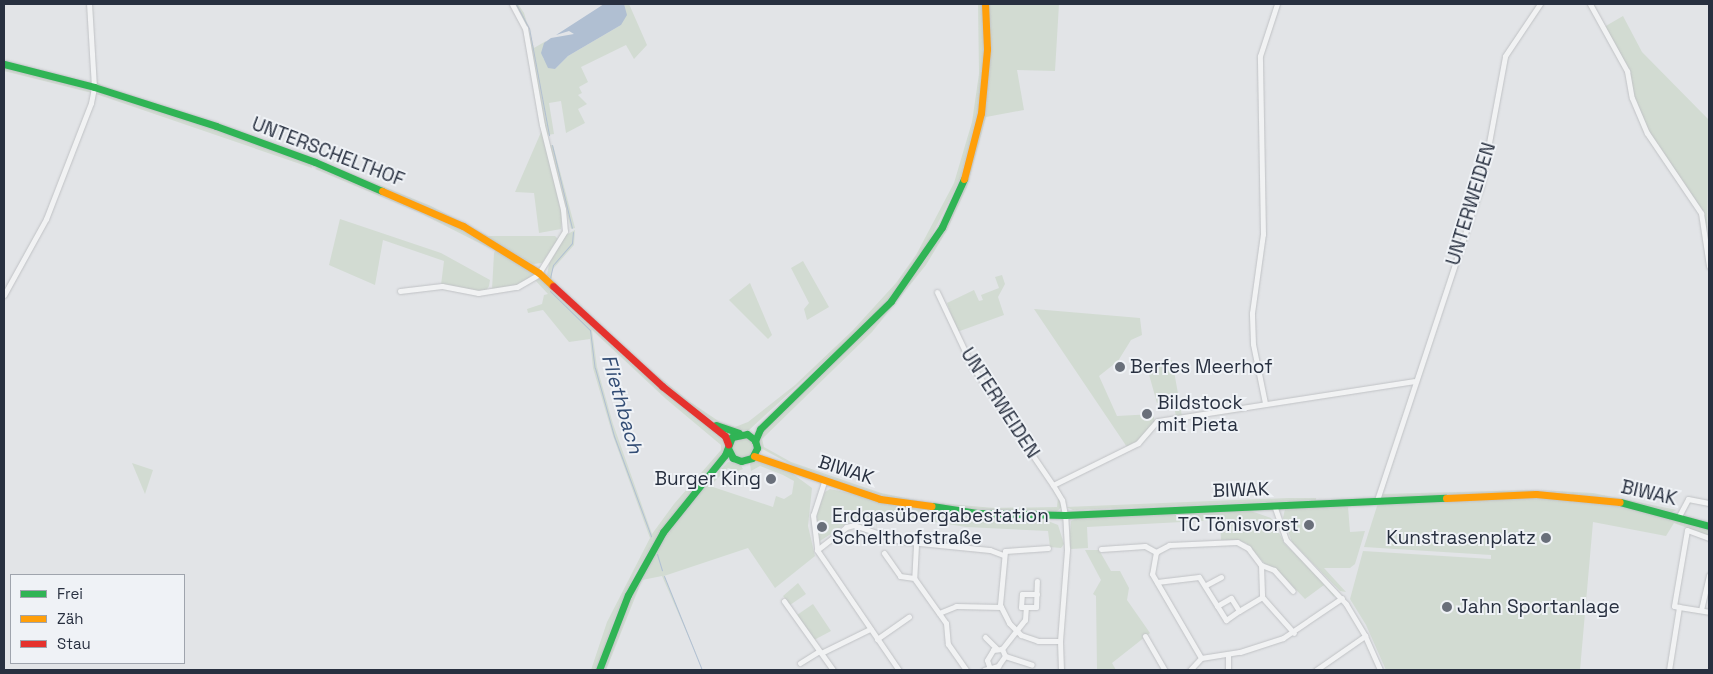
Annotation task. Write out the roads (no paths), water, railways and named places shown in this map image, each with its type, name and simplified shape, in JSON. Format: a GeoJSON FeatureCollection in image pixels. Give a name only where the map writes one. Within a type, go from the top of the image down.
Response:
{"type":"FeatureCollection","features":[{"type":"Feature","properties":{"kind":"street"},"geometry":{"type":"LineString","coordinates":[[4,295],[46,219],[91,103],[94,87],[89,4]]}},
{"type":"Feature","properties":{"kind":"street"},"geometry":{"type":"LineString","coordinates":[[400,291],[442,286],[478,293],[517,287],[537,275],[565,231],[563,209],[542,125],[525,28],[512,4]]}},
{"type":"Feature","properties":{"kind":"street"},"geometry":{"type":"LineString","coordinates":[[733,458],[745,461],[754,456],[758,431],[891,301],[942,227],[963,180],[981,113],[988,49],[985,4]]}},
{"type":"Feature","properties":{"kind":"street"},"geometry":{"type":"LineString","coordinates":[[1265,403],[1256,367],[1252,312],[1263,234],[1260,56],[1277,4]]}},
{"type":"Feature","properties":{"kind":"street","name":"UNTERWEIDEN"},"geometry":{"type":"LineString","coordinates":[[1376,500],[1414,381],[1481,186],[1505,56],[1540,4]]}},
{"type":"Feature","properties":{"kind":"street"},"geometry":{"type":"LineString","coordinates":[[1590,4],[1627,71],[1632,98],[1647,133],[1701,213],[1709,266]]}},
{"type":"Feature","properties":{"kind":"street","name":"UNTERSCHELTHOF"},"geometry":{"type":"LineString","coordinates":[[4,64],[94,87],[234,133],[393,194],[463,226],[537,275],[629,357],[725,436],[728,446]]}},
{"type":"Feature","properties":{"kind":"street","name":"UNTERWEIDEN"},"geometry":{"type":"LineString","coordinates":[[937,292],[972,366],[1054,485],[1062,500],[1067,549],[1060,641],[1061,670]]}},
{"type":"Feature","properties":{"kind":"street"},"geometry":{"type":"LineString","coordinates":[[599,670],[616,622],[637,576],[663,532],[728,446],[741,433],[753,428],[810,381]]}},
{"type":"Feature","properties":{"kind":"street"},"geometry":{"type":"LineString","coordinates":[[1054,485],[1138,443],[1157,422],[1265,403],[1414,381]]}},
{"type":"Feature","properties":{"kind":"street","name":"UNTERSCHELTHOF"},"geometry":{"type":"LineString","coordinates":[[698,415],[741,433]]}},
{"type":"Feature","properties":{"kind":"street"},"geometry":{"type":"LineString","coordinates":[[741,433],[756,444]]}},
{"type":"Feature","properties":{"kind":"street","name":"BIWAK"},"geometry":{"type":"LineString","coordinates":[[756,444],[778,462]]}},
{"type":"Feature","properties":{"kind":"street"},"geometry":{"type":"LineString","coordinates":[[728,446],[733,458]]}},
{"type":"Feature","properties":{"kind":"street","name":"BIWAK"},"geometry":{"type":"LineString","coordinates":[[754,456],[778,462],[824,482],[880,499],[941,510],[1065,515],[1376,500],[1565,495],[1627,503],[1679,516],[1709,526]]}},
{"type":"Feature","properties":{"kind":"street"},"geometry":{"type":"LineString","coordinates":[[691,496],[733,458]]}},
{"type":"Feature","properties":{"kind":"street"},"geometry":{"type":"LineString","coordinates":[[824,482],[813,515],[818,550],[898,670]]}},
{"type":"Feature","properties":{"kind":"street"},"geometry":{"type":"LineString","coordinates":[[1679,516],[1688,499],[1709,502]]}},
{"type":"Feature","properties":{"kind":"street"},"geometry":{"type":"LineString","coordinates":[[1274,505],[1286,540],[1342,598],[1365,636],[1380,670]]}},
{"type":"Feature","properties":{"kind":"street"},"geometry":{"type":"LineString","coordinates":[[818,550],[851,525],[916,544],[990,550],[1003,555]]}},
{"type":"Feature","properties":{"kind":"street"},"geometry":{"type":"LineString","coordinates":[[1709,538],[1687,530],[1674,606],[1709,612]]}},
{"type":"Feature","properties":{"kind":"street"},"geometry":{"type":"LineString","coordinates":[[1201,658],[1157,582],[1152,565],[1156,552],[1169,545],[1237,542],[1248,548],[1261,565],[1274,570],[1293,591]]}},
{"type":"Feature","properties":{"kind":"street"},"geometry":{"type":"LineString","coordinates":[[916,544],[914,578],[947,626],[948,644],[966,670]]}},
{"type":"Feature","properties":{"kind":"street"},"geometry":{"type":"LineString","coordinates":[[1101,549],[1145,546],[1156,552]]}},
{"type":"Feature","properties":{"kind":"street"},"geometry":{"type":"LineString","coordinates":[[1048,548],[1010,548],[1003,555],[1001,607],[1016,632],[1033,640],[1060,641]]}},
{"type":"Feature","properties":{"kind":"street"},"geometry":{"type":"LineString","coordinates":[[884,553],[900,576],[914,578]]}},
{"type":"Feature","properties":{"kind":"street"},"geometry":{"type":"LineString","coordinates":[[1261,565],[1262,597],[1294,633]]}},
{"type":"Feature","properties":{"kind":"street"},"geometry":{"type":"LineString","coordinates":[[1701,610],[1709,575]]}},
{"type":"Feature","properties":{"kind":"street"},"geometry":{"type":"LineString","coordinates":[[1157,582],[1199,577],[1206,585],[1226,620],[1262,597]]}},
{"type":"Feature","properties":{"kind":"street"},"geometry":{"type":"LineString","coordinates":[[1206,585],[1221,577]]}},
{"type":"Feature","properties":{"kind":"street"},"geometry":{"type":"LineString","coordinates":[[1037,581],[1037,594],[1036,607],[1020,607],[1022,594],[1037,594]]}},
{"type":"Feature","properties":{"kind":"street"},"geometry":{"type":"LineString","coordinates":[[1217,606],[1231,598],[1238,611]]}},
{"type":"Feature","properties":{"kind":"street"},"geometry":{"type":"LineString","coordinates":[[1190,670],[1201,658],[1228,654],[1294,633],[1342,598]]}},
{"type":"Feature","properties":{"kind":"street"},"geometry":{"type":"LineString","coordinates":[[784,601],[833,670]]}},
{"type":"Feature","properties":{"kind":"street"},"geometry":{"type":"LineString","coordinates":[[939,613],[956,606],[1001,607]]}},
{"type":"Feature","properties":{"kind":"street"},"geometry":{"type":"LineString","coordinates":[[1005,656],[998,666],[986,668],[988,656],[999,649],[1025,620],[1026,607]]}},
{"type":"Feature","properties":{"kind":"street"},"geometry":{"type":"LineString","coordinates":[[1669,670],[1679,607]]}},
{"type":"Feature","properties":{"kind":"street"},"geometry":{"type":"LineString","coordinates":[[877,639],[909,617]]}},
{"type":"Feature","properties":{"kind":"street"},"geometry":{"type":"LineString","coordinates":[[800,663],[870,629]]}},
{"type":"Feature","properties":{"kind":"street"},"geometry":{"type":"LineString","coordinates":[[1145,636],[1165,670]]}},
{"type":"Feature","properties":{"kind":"street"},"geometry":{"type":"LineString","coordinates":[[1316,670],[1365,636]]}},
{"type":"Feature","properties":{"kind":"street"},"geometry":{"type":"LineString","coordinates":[[985,638],[1005,656],[1032,665]]}},
{"type":"Feature","properties":{"kind":"street"},"geometry":{"type":"LineString","coordinates":[[1228,654],[1228,670]]}},
{"type":"Feature","properties":{"kind":"water"},"geometry":{"type":"Polygon","coordinates":[[[604,4],[624,4],[627,15],[621,25],[568,56],[555,69],[548,68],[541,53],[544,43],[551,38],[574,34],[569,31],[556,35],[604,4]]]}},
{"type":"Feature","properties":{"kind":"waterway","name":"Fliethbach"},"geometry":{"type":"LineString","coordinates":[[516,4],[529,28],[549,135]]}},
{"type":"Feature","properties":{"kind":"waterway","name":"Fliethbach"},"geometry":{"type":"LineString","coordinates":[[552,145],[572,228]]}},
{"type":"Feature","properties":{"kind":"waterway","name":"Fliethbach"},"geometry":{"type":"LineString","coordinates":[[550,278],[553,265],[572,243],[573,232]]}},
{"type":"Feature","properties":{"kind":"waterway","name":"Fliethbach"},"geometry":{"type":"LineString","coordinates":[[550,291],[590,330],[595,368],[614,436],[651,536]]}},
{"type":"Feature","properties":{"kind":"waterway","name":"Fliethbach"},"geometry":{"type":"LineString","coordinates":[[657,554],[662,570]]}},
{"type":"Feature","properties":{"kind":"waterway","name":"Fliethbach"},"geometry":{"type":"LineString","coordinates":[[664,576],[702,670]]}},
{"type":"Feature","properties":{"kind":"place","name":"Berfes Meerhof"},"geometry":{"type":"Point","coordinates":[1120,367]}},
{"type":"Feature","properties":{"kind":"place","name":"Bildstock mit Pieta"},"geometry":{"type":"Point","coordinates":[1147,414]}},
{"type":"Feature","properties":{"kind":"place","name":"Burger King"},"geometry":{"type":"Point","coordinates":[771,479]}},
{"type":"Feature","properties":{"kind":"place","name":"TC Tönisvorst"},"geometry":{"type":"Point","coordinates":[1309,525]}},
{"type":"Feature","properties":{"kind":"place","name":"Erdgasübergabestation Schelthofstraße"},"geometry":{"type":"Point","coordinates":[822,527]}},
{"type":"Feature","properties":{"kind":"place","name":"Kunstrasenplatz"},"geometry":{"type":"Point","coordinates":[1546,538]}},
{"type":"Feature","properties":{"kind":"place","name":"Jahn Sportanlage"},"geometry":{"type":"Point","coordinates":[1447,607]}}]}
